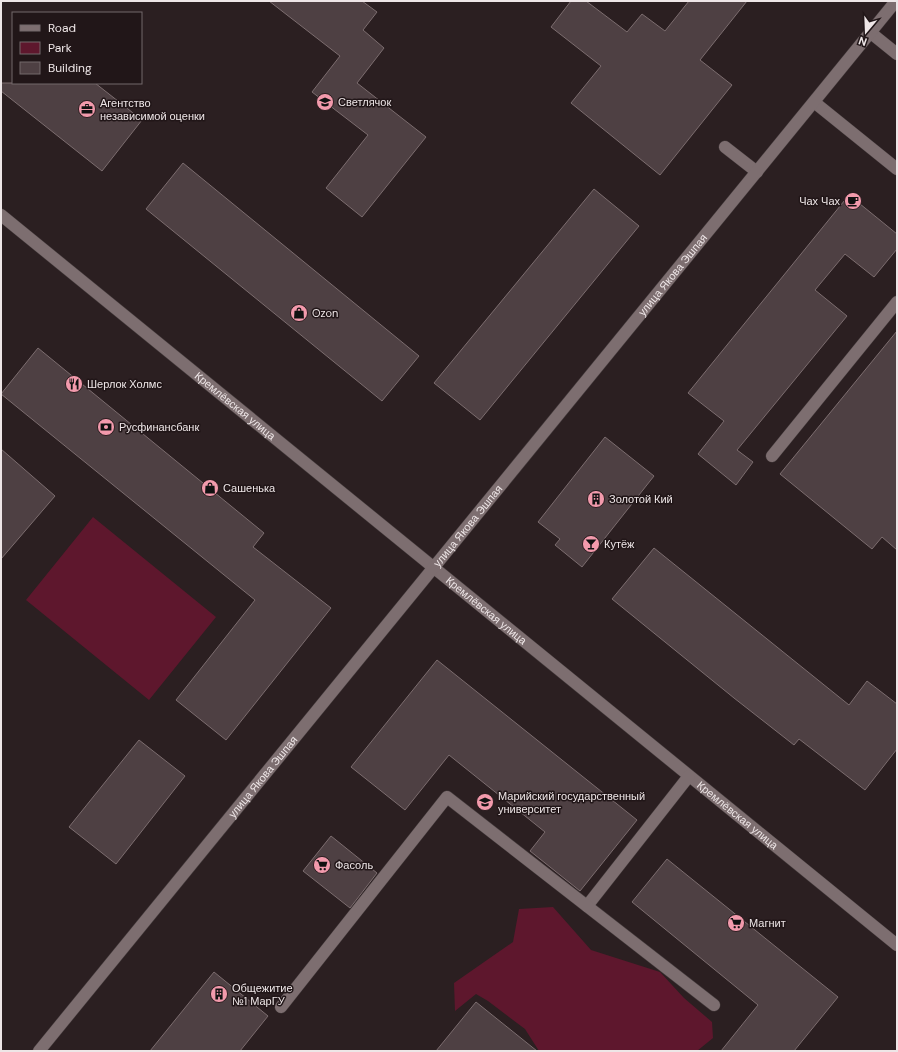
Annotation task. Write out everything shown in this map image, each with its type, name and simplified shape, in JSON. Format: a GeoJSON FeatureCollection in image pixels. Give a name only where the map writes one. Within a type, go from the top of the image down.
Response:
{"type":"FeatureCollection","features":[{"type":"Feature","properties":{"kind":"street","name":"улица Якова Эшпая"},"geometry":{"type":"LineString","coordinates":[[40,1051],[896,1]]}},
{"type":"Feature","properties":{"kind":"street"},"geometry":{"type":"LineString","coordinates":[[871,32],[897,54]]}},
{"type":"Feature","properties":{"kind":"street"},"geometry":{"type":"LineString","coordinates":[[814,102],[897,169]]}},
{"type":"Feature","properties":{"kind":"street"},"geometry":{"type":"LineString","coordinates":[[725,147],[756,172]]}},
{"type":"Feature","properties":{"kind":"street","name":"Кремлёвская улица"},"geometry":{"type":"LineString","coordinates":[[1,215],[897,946]]}},
{"type":"Feature","properties":{"kind":"street"},"geometry":{"type":"LineString","coordinates":[[772,456],[897,302]]}},
{"type":"Feature","properties":{"kind":"street"},"geometry":{"type":"LineString","coordinates":[[587,906],[689,776]]}},
{"type":"Feature","properties":{"kind":"street"},"geometry":{"type":"LineString","coordinates":[[280,1007],[447,797],[714,1005]]}},
{"type":"Feature","properties":{"kind":"green space"},"geometry":{"type":"Polygon","coordinates":[[[93,517],[216,617],[149,700],[26,600],[93,517]]]}},
{"type":"Feature","properties":{"kind":"green space"},"geometry":{"type":"Polygon","coordinates":[[[553,907],[591,950],[660,972],[684,998],[712,1022],[713,1038],[697,1051],[539,1051],[525,1029],[488,1001],[476,994],[455,1011],[454,983],[513,942],[519,909],[553,907]]]}},
{"type":"Feature","properties":{"kind":"building"},"geometry":{"type":"Polygon","coordinates":[[[269,1],[362,1],[377,12],[363,30],[384,48],[357,83],[426,137],[362,217],[326,188],[368,135],[312,92],[340,56],[269,1]]]}},
{"type":"Feature","properties":{"kind":"building"},"geometry":{"type":"Polygon","coordinates":[[[571,1],[586,1],[627,32],[642,14],[665,31],[689,1],[747,1],[700,60],[732,85],[660,175],[571,103],[601,66],[551,27],[571,1]]]}},
{"type":"Feature","properties":{"kind":"building"},"geometry":{"type":"Polygon","coordinates":[[[1,83],[96,84],[142,120],[102,171],[1,91],[1,83]]]}},
{"type":"Feature","properties":{"kind":"building"},"geometry":{"type":"Polygon","coordinates":[[[183,163],[419,356],[382,401],[146,209],[183,163]]]}},
{"type":"Feature","properties":{"kind":"building"},"geometry":{"type":"Polygon","coordinates":[[[594,189],[639,226],[480,420],[434,383],[594,189]]]}},
{"type":"Feature","properties":{"kind":"building"},"geometry":{"type":"Polygon","coordinates":[[[849,195],[897,234],[897,249],[874,277],[845,254],[815,290],[847,316],[737,450],[753,462],[736,485],[698,454],[724,421],[688,393],[849,195]]]}},
{"type":"Feature","properties":{"kind":"building"},"geometry":{"type":"Polygon","coordinates":[[[897,331],[897,550],[882,537],[872,549],[780,474],[897,331]]]}},
{"type":"Feature","properties":{"kind":"building"},"geometry":{"type":"Polygon","coordinates":[[[38,348],[264,533],[253,547],[331,608],[226,740],[176,700],[255,600],[1,394],[38,348]]]}},
{"type":"Feature","properties":{"kind":"building","name":"Золотой Кий"},"geometry":{"type":"Polygon","coordinates":[[[605,437],[654,476],[582,567],[555,545],[560,539],[538,522],[605,437]]]}},
{"type":"Feature","properties":{"kind":"building"},"geometry":{"type":"Polygon","coordinates":[[[1,449],[55,496],[1,559],[1,449]]]}},
{"type":"Feature","properties":{"kind":"building"},"geometry":{"type":"Polygon","coordinates":[[[654,548],[849,705],[867,681],[897,704],[897,749],[865,790],[799,739],[794,745],[612,599],[654,548]]]}},
{"type":"Feature","properties":{"kind":"building"},"geometry":{"type":"Polygon","coordinates":[[[437,660],[637,820],[580,891],[530,851],[545,832],[449,755],[405,810],[351,767],[437,660]]]}},
{"type":"Feature","properties":{"kind":"building"},"geometry":{"type":"Polygon","coordinates":[[[139,740],[185,776],[116,864],[69,827],[139,740]]]}},
{"type":"Feature","properties":{"kind":"building"},"geometry":{"type":"Polygon","coordinates":[[[331,836],[377,873],[350,908],[303,871],[331,836]]]}},
{"type":"Feature","properties":{"kind":"building"},"geometry":{"type":"Polygon","coordinates":[[[667,859],[838,997],[794,1051],[721,1051],[758,1005],[632,902],[667,859]]]}},
{"type":"Feature","properties":{"kind":"building","name":"Общежитие №1 МарГУ"},"geometry":{"type":"Polygon","coordinates":[[[214,972],[268,1016],[240,1051],[150,1051],[214,972]]]}},
{"type":"Feature","properties":{"kind":"building"},"geometry":{"type":"Polygon","coordinates":[[[476,1002],[537,1051],[436,1051],[476,1002]]]}},
{"type":"Feature","properties":{"kind":"place","name":"Светлячок"},"geometry":{"type":"Point","coordinates":[325,102]}},
{"type":"Feature","properties":{"kind":"place","name":"Агентство независимой оценки"},"geometry":{"type":"Point","coordinates":[87,109]}},
{"type":"Feature","properties":{"kind":"place","name":"Чах Чах"},"geometry":{"type":"Point","coordinates":[853,201]}},
{"type":"Feature","properties":{"kind":"place","name":"Ozon"},"geometry":{"type":"Point","coordinates":[299,313]}},
{"type":"Feature","properties":{"kind":"place","name":"Шерлок Холмс"},"geometry":{"type":"Point","coordinates":[74,384]}},
{"type":"Feature","properties":{"kind":"place","name":"Русфинансбанк"},"geometry":{"type":"Point","coordinates":[106,427]}},
{"type":"Feature","properties":{"kind":"place","name":"Сашенька"},"geometry":{"type":"Point","coordinates":[210,488]}},
{"type":"Feature","properties":{"kind":"place","name":"Золотой Кий"},"geometry":{"type":"Point","coordinates":[596,499]}},
{"type":"Feature","properties":{"kind":"place","name":"Кутёж"},"geometry":{"type":"Point","coordinates":[591,544]}},
{"type":"Feature","properties":{"kind":"place","name":"Марийский государственный университет"},"geometry":{"type":"Point","coordinates":[485,802]}},
{"type":"Feature","properties":{"kind":"place","name":"Фасоль"},"geometry":{"type":"Point","coordinates":[322,865]}},
{"type":"Feature","properties":{"kind":"place","name":"Магнит"},"geometry":{"type":"Point","coordinates":[736,923]}},
{"type":"Feature","properties":{"kind":"place","name":"Общежитие №1 МарГУ"},"geometry":{"type":"Point","coordinates":[219,994]}}]}
